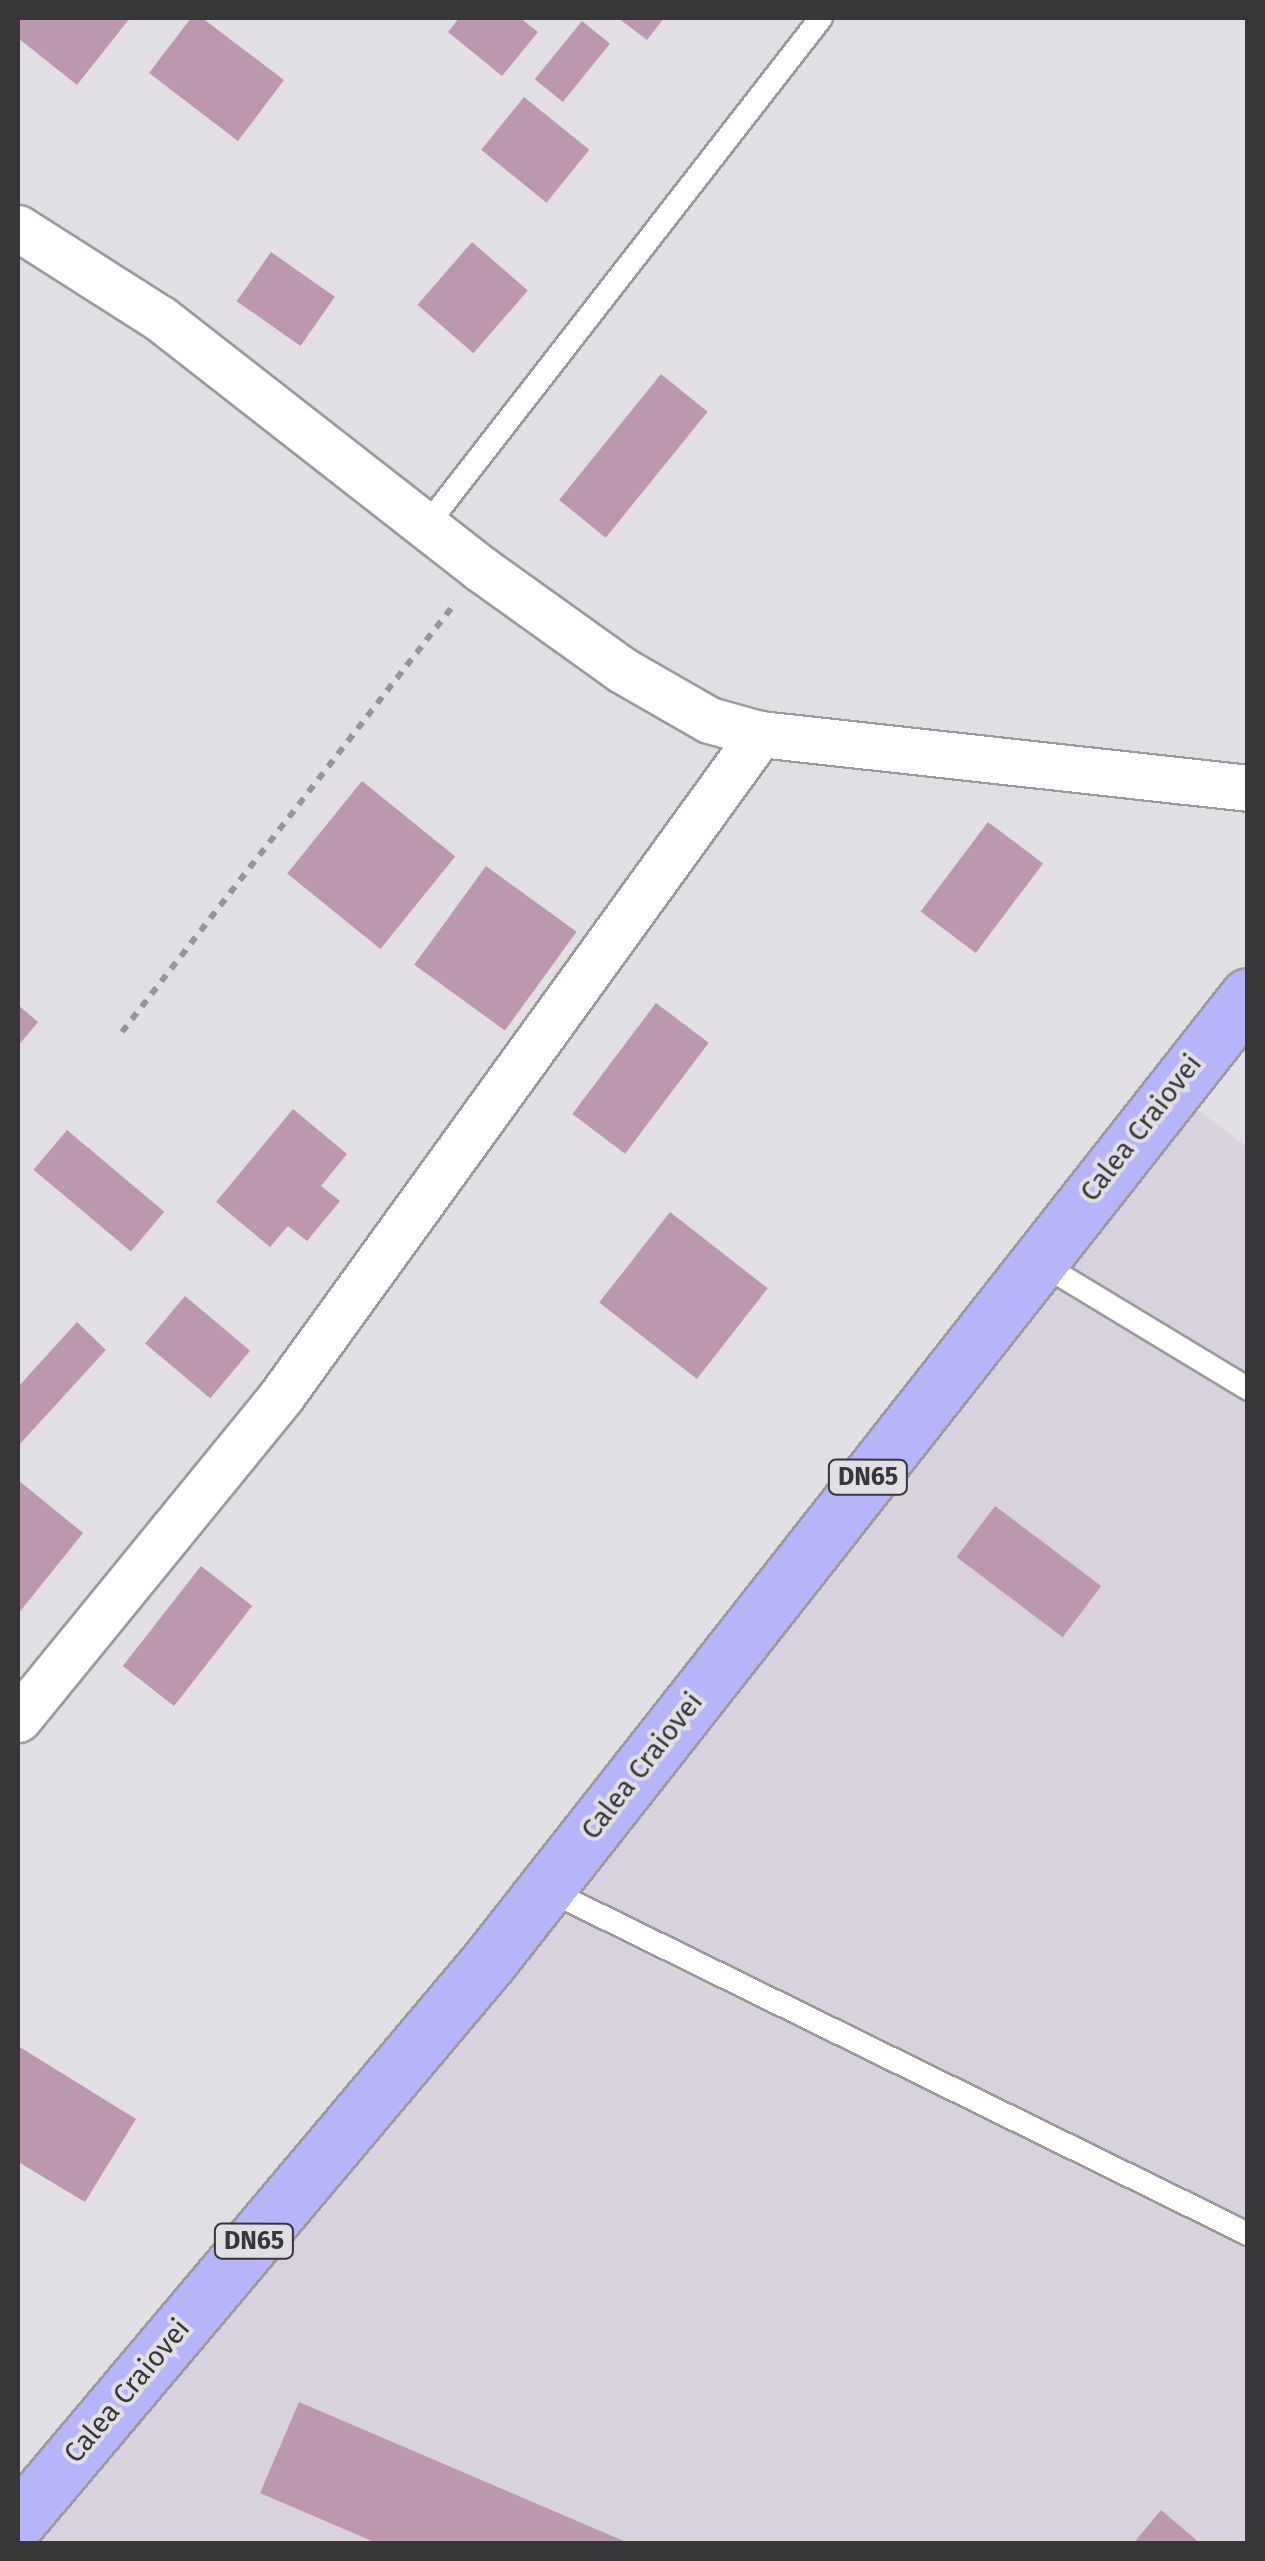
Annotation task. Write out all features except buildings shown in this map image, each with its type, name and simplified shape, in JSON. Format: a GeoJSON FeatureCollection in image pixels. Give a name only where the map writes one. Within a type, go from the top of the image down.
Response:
{"type":"FeatureCollection","features":[{"type":"Feature","properties":{"kind":"main road","name":"Calea Craiovei"},"geometry":{"type":"LineString","coordinates":[[18,2521],[546,1889],[1248,996]]}},
{"type":"Feature","properties":{"kind":"street"},"geometry":{"type":"LineString","coordinates":[[18,228],[161,320],[481,570],[622,670],[709,720],[760,734],[1248,788]]}},
{"type":"Feature","properties":{"kind":"street"},"geometry":{"type":"LineString","coordinates":[[18,1720],[282,1395],[760,734]]}},
{"type":"Feature","properties":{"kind":"lane"},"geometry":{"type":"LineString","coordinates":[[426,526],[821,18]]}},
{"type":"Feature","properties":{"kind":"lane"},"geometry":{"type":"LineString","coordinates":[[1037,1261],[1248,1389]]}},
{"type":"Feature","properties":{"kind":"lane"},"geometry":{"type":"LineString","coordinates":[[546,1889],[1248,2234]]}},
{"type":"Feature","properties":{"kind":"path"},"geometry":{"type":"LineString","coordinates":[[122,1032],[481,570]]}},
{"type":"Feature","properties":{"kind":"shaded area"},"geometry":{"type":"Polygon","coordinates":[[[1190,1104],[1247,1147],[1247,2543],[32,2544],[303,2195],[1190,1104]]]}}]}
